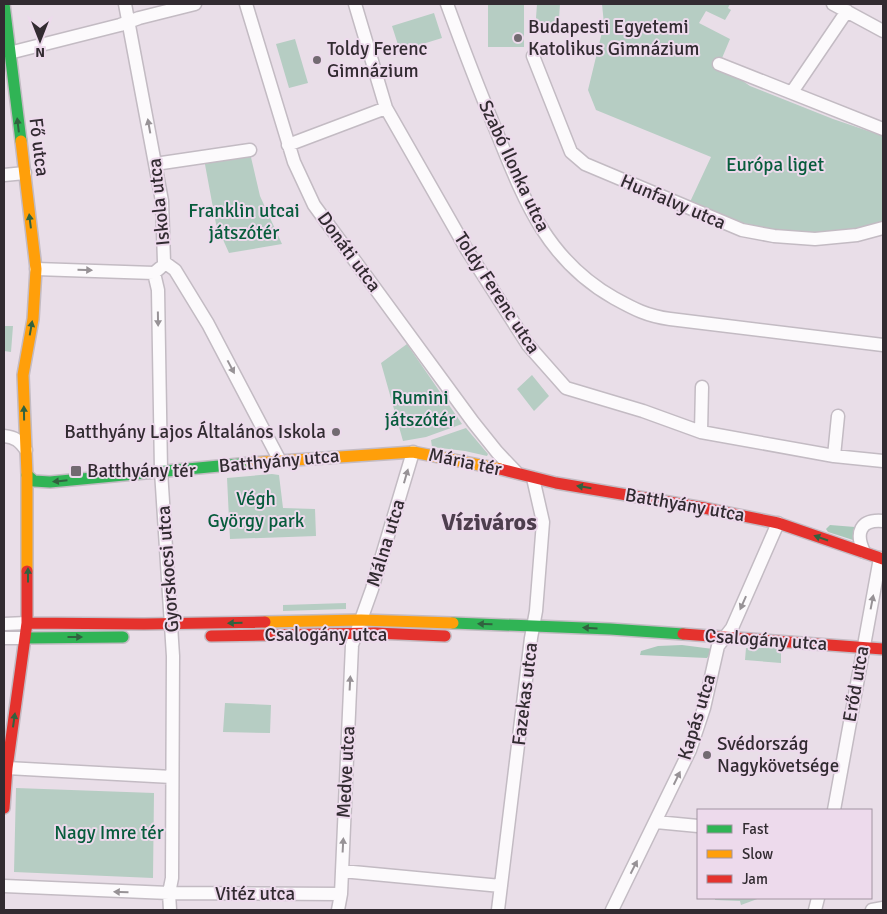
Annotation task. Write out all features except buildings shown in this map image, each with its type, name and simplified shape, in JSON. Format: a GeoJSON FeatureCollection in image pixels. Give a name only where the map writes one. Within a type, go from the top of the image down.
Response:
{"type":"FeatureCollection","features":[{"type":"Feature","properties":{"kind":"street","name":"Fő utca"},"geometry":{"type":"LineString","coordinates":[[4,4],[9,53],[7,66],[24,173],[36,269],[35,294],[23,375],[26,450]]}},
{"type":"Feature","properties":{"kind":"street","name":"Iskola utca"},"geometry":{"type":"LineString","coordinates":[[125,4],[162,201],[164,262],[175,270],[208,324],[280,461]]}},
{"type":"Feature","properties":{"kind":"street"},"geometry":{"type":"LineString","coordinates":[[9,53],[195,4]]}},
{"type":"Feature","properties":{"kind":"street","name":"Donáti utca"},"geometry":{"type":"LineString","coordinates":[[246,4],[288,145],[314,205],[473,422]]}},
{"type":"Feature","properties":{"kind":"street","name":"Toldy Ferenc utca"},"geometry":{"type":"LineString","coordinates":[[356,4],[386,108],[467,250],[523,337],[566,388],[643,411],[701,432],[834,456],[883,461]]}},
{"type":"Feature","properties":{"kind":"street","name":"Szabó Ilonka utca"},"geometry":{"type":"LineString","coordinates":[[447,4],[509,164],[534,217],[559,253],[587,280],[608,294],[648,315],[670,320],[883,345]]}},
{"type":"Feature","properties":{"kind":"street"},"geometry":{"type":"LineString","coordinates":[[834,4],[883,31]]}},
{"type":"Feature","properties":{"kind":"street"},"geometry":{"type":"LineString","coordinates":[[792,92],[847,11]]}},
{"type":"Feature","properties":{"kind":"street","name":"Hunfalvy utca"},"geometry":{"type":"LineString","coordinates":[[533,56],[571,152],[585,164],[742,230],[774,236],[815,240],[857,235],[883,228]]}},
{"type":"Feature","properties":{"kind":"street"},"geometry":{"type":"LineString","coordinates":[[719,64],[883,129]]}},
{"type":"Feature","properties":{"kind":"street"},"geometry":{"type":"LineString","coordinates":[[288,145],[386,108]]}},
{"type":"Feature","properties":{"kind":"street"},"geometry":{"type":"LineString","coordinates":[[155,164],[250,150]]}},
{"type":"Feature","properties":{"kind":"street"},"geometry":{"type":"LineString","coordinates":[[4,175],[24,173]]}},
{"type":"Feature","properties":{"kind":"street"},"geometry":{"type":"LineString","coordinates":[[36,269],[154,273],[164,262]]}},
{"type":"Feature","properties":{"kind":"street","name":"Gyorskocsi utca"},"geometry":{"type":"LineString","coordinates":[[154,273],[158,290],[161,471],[172,634],[172,777]]}},
{"type":"Feature","properties":{"kind":"street"},"geometry":{"type":"LineString","coordinates":[[701,432],[702,387]]}},
{"type":"Feature","properties":{"kind":"street"},"geometry":{"type":"LineString","coordinates":[[834,456],[838,416]]}},
{"type":"Feature","properties":{"kind":"street","name":"Mária tér"},"geometry":{"type":"LineString","coordinates":[[473,422],[517,474]]}},
{"type":"Feature","properties":{"kind":"street"},"geometry":{"type":"LineString","coordinates":[[4,436],[20,441],[26,450],[27,475],[26,638],[4,799]]}},
{"type":"Feature","properties":{"kind":"street","name":"Mária tér"},"geometry":{"type":"LineString","coordinates":[[413,452],[485,465],[533,478]]}},
{"type":"Feature","properties":{"kind":"street","name":"Batthyány utca"},"geometry":{"type":"LineString","coordinates":[[27,475],[34,480],[50,482],[280,461],[413,452]]}},
{"type":"Feature","properties":{"kind":"street","name":"Málna utca"},"geometry":{"type":"LineString","coordinates":[[356,634],[372,589],[413,452]]}},
{"type":"Feature","properties":{"kind":"street","name":"Batthyány utca"},"geometry":{"type":"LineString","coordinates":[[533,478],[778,523],[882,558]]}},
{"type":"Feature","properties":{"kind":"street","name":"Fazekas utca"},"geometry":{"type":"LineString","coordinates":[[498,910],[536,612],[543,522],[533,478]]}},
{"type":"Feature","properties":{"kind":"street"},"geometry":{"type":"LineString","coordinates":[[864,552],[859,542],[859,533],[864,525],[872,520],[883,521]]}},
{"type":"Feature","properties":{"kind":"street","name":"Kapás utca"},"geometry":{"type":"LineString","coordinates":[[612,910],[690,750],[704,708],[718,646],[732,628],[778,523]]}},
{"type":"Feature","properties":{"kind":"street","name":"Erőd utca"},"geometry":{"type":"LineString","coordinates":[[834,809],[863,646],[882,558]]}},
{"type":"Feature","properties":{"kind":"street","name":"Csalogány utca"},"geometry":{"type":"LineString","coordinates":[[4,624],[27,623],[172,634],[361,620],[532,635],[648,632],[863,646],[883,649]]}},
{"type":"Feature","properties":{"kind":"street","name":"Csalogány utca"},"geometry":{"type":"LineString","coordinates":[[587,640],[632,636],[648,632]]}},
{"type":"Feature","properties":{"kind":"street","name":"Csalogány utca"},"geometry":{"type":"LineString","coordinates":[[201,636],[356,634],[459,636]]}},
{"type":"Feature","properties":{"kind":"street","name":"Medve utca"},"geometry":{"type":"LineString","coordinates":[[338,910],[341,894],[352,645],[356,634]]}},
{"type":"Feature","properties":{"kind":"street"},"geometry":{"type":"LineString","coordinates":[[4,638],[134,637]]}},
{"type":"Feature","properties":{"kind":"street"},"geometry":{"type":"LineString","coordinates":[[7,768],[172,777],[172,878],[169,893],[170,910]]}},
{"type":"Feature","properties":{"kind":"street"},"geometry":{"type":"LineString","coordinates":[[656,822],[697,826]]}},
{"type":"Feature","properties":{"kind":"street"},"geometry":{"type":"LineString","coordinates":[[342,871],[501,886]]}},
{"type":"Feature","properties":{"kind":"street"},"geometry":{"type":"LineString","coordinates":[[4,886],[169,893]]}},
{"type":"Feature","properties":{"kind":"street","name":"Vitéz utca"},"geometry":{"type":"LineString","coordinates":[[169,893],[341,894]]}},
{"type":"Feature","properties":{"kind":"street"},"geometry":{"type":"LineString","coordinates":[[872,910],[883,908]]}},
{"type":"Feature","properties":{"kind":"green space"},"geometry":{"type":"Polygon","coordinates":[[[488,4],[524,4],[524,47],[488,47],[488,4]]]}},
{"type":"Feature","properties":{"kind":"green space"},"geometry":{"type":"Polygon","coordinates":[[[537,4],[560,4],[558,33],[535,32],[537,4]]]}},
{"type":"Feature","properties":{"kind":"green space","name":"Európa liget"},"geometry":{"type":"Polygon","coordinates":[[[602,4],[730,4],[728,8],[731,10],[725,20],[706,11],[699,23],[730,39],[717,70],[740,79],[750,86],[833,119],[883,136],[883,224],[829,233],[774,231],[733,222],[690,202],[711,157],[596,110],[588,90],[604,24],[602,4]]]}},
{"type":"Feature","properties":{"kind":"green space"},"geometry":{"type":"Polygon","coordinates":[[[434,13],[442,38],[400,51],[392,26],[434,13]]]}},
{"type":"Feature","properties":{"kind":"green space"},"geometry":{"type":"Polygon","coordinates":[[[295,39],[308,83],[289,88],[276,44],[295,39]]]}},
{"type":"Feature","properties":{"kind":"green space","name":"Franklin utcai játszótér"},"geometry":{"type":"Polygon","coordinates":[[[250,153],[260,196],[282,244],[229,253],[216,224],[204,159],[250,153]]]}},
{"type":"Feature","properties":{"kind":"green space"},"geometry":{"type":"Polygon","coordinates":[[[4,326],[13,326],[11,352],[4,351],[4,326]]]}},
{"type":"Feature","properties":{"kind":"green space","name":"Rumini játszótér"},"geometry":{"type":"Polygon","coordinates":[[[407,344],[462,424],[426,437],[403,441],[381,363],[407,344]]]}},
{"type":"Feature","properties":{"kind":"green space"},"geometry":{"type":"Polygon","coordinates":[[[532,375],[549,396],[534,411],[517,389],[532,375]]]}},
{"type":"Feature","properties":{"kind":"green space"},"geometry":{"type":"Polygon","coordinates":[[[466,428],[488,454],[487,456],[432,447],[431,440],[466,428]]]}},
{"type":"Feature","properties":{"kind":"green space","name":"Végh György park"},"geometry":{"type":"Polygon","coordinates":[[[279,475],[283,508],[315,509],[316,536],[230,539],[227,478],[279,475]]]}},
{"type":"Feature","properties":{"kind":"green space"},"geometry":{"type":"Polygon","coordinates":[[[830,525],[855,527],[853,540],[828,532],[826,529],[830,525]]]}},
{"type":"Feature","properties":{"kind":"green space"},"geometry":{"type":"Polygon","coordinates":[[[346,603],[346,609],[283,611],[283,605],[346,603]]]}},
{"type":"Feature","properties":{"kind":"green space"},"geometry":{"type":"Polygon","coordinates":[[[682,645],[713,649],[707,658],[640,655],[641,651],[658,646],[682,645]]]}},
{"type":"Feature","properties":{"kind":"green space"},"geometry":{"type":"Polygon","coordinates":[[[746,648],[781,648],[781,663],[745,660],[746,648]]]}},
{"type":"Feature","properties":{"kind":"green space"},"geometry":{"type":"Polygon","coordinates":[[[225,703],[271,705],[270,733],[223,732],[225,703]]]}},
{"type":"Feature","properties":{"kind":"green space","name":"Nagy Imre tér"},"geometry":{"type":"Polygon","coordinates":[[[16,788],[154,793],[153,878],[14,872],[16,788]]]}},
{"type":"Feature","properties":{"kind":"green space"},"geometry":{"type":"Polygon","coordinates":[[[757,899],[741,905],[740,901],[715,900],[757,899]]]}},
{"type":"Feature","properties":{"kind":"traffic: fast"},"geometry":{"type":"LineString","coordinates":[[4,4],[21,141]]}},
{"type":"Feature","properties":{"kind":"traffic: fast"},"geometry":{"type":"LineString","coordinates":[[27,475],[34,481],[50,482],[251,463]]}},
{"type":"Feature","properties":{"kind":"traffic: fast"},"geometry":{"type":"LineString","coordinates":[[453,623],[610,629],[683,634]]}},
{"type":"Feature","properties":{"kind":"traffic: fast"},"geometry":{"type":"LineString","coordinates":[[26,638],[123,637]]}},
{"type":"Feature","properties":{"kind":"traffic: slow"},"geometry":{"type":"LineString","coordinates":[[21,141],[36,269],[33,319],[23,375],[27,475],[27,571]]}},
{"type":"Feature","properties":{"kind":"traffic: slow"},"geometry":{"type":"LineString","coordinates":[[251,463],[413,452],[500,469]]}},
{"type":"Feature","properties":{"kind":"traffic: slow"},"geometry":{"type":"LineString","coordinates":[[265,622],[361,620],[453,623]]}},
{"type":"Feature","properties":{"kind":"traffic: jam"},"geometry":{"type":"LineString","coordinates":[[500,469],[556,483],[704,508],[778,523],[883,559]]}},
{"type":"Feature","properties":{"kind":"traffic: jam"},"geometry":{"type":"LineString","coordinates":[[4,808],[7,768],[27,623],[27,571]]}},
{"type":"Feature","properties":{"kind":"traffic: jam"},"geometry":{"type":"LineString","coordinates":[[27,623],[265,622]]}},
{"type":"Feature","properties":{"kind":"traffic: jam"},"geometry":{"type":"LineString","coordinates":[[211,636],[375,633],[445,636]]}},
{"type":"Feature","properties":{"kind":"traffic: jam"},"geometry":{"type":"LineString","coordinates":[[683,634],[883,649]]}},
{"type":"Feature","properties":{"kind":"place","name":"Budapesti Egyetemi Katolikus Gimnázium"},"geometry":{"type":"Point","coordinates":[518,38]}},
{"type":"Feature","properties":{"kind":"place","name":"Toldy Ferenc Gimnázium"},"geometry":{"type":"Point","coordinates":[317,60]}},
{"type":"Feature","properties":{"kind":"place","name":"Batthyány Lajos Általános Iskola"},"geometry":{"type":"Point","coordinates":[336,432]}},
{"type":"Feature","properties":{"kind":"place","name":"Batthyány tér"},"geometry":{"type":"Point","coordinates":[76,471]}},
{"type":"Feature","properties":{"kind":"place","name":"Svédország Nagykövetsége"},"geometry":{"type":"Point","coordinates":[707,755]}},
{"type":"Feature","properties":{"kind":"district","name":"Víziváros"},"geometry":{"type":"Point","coordinates":[489,522]}}]}
